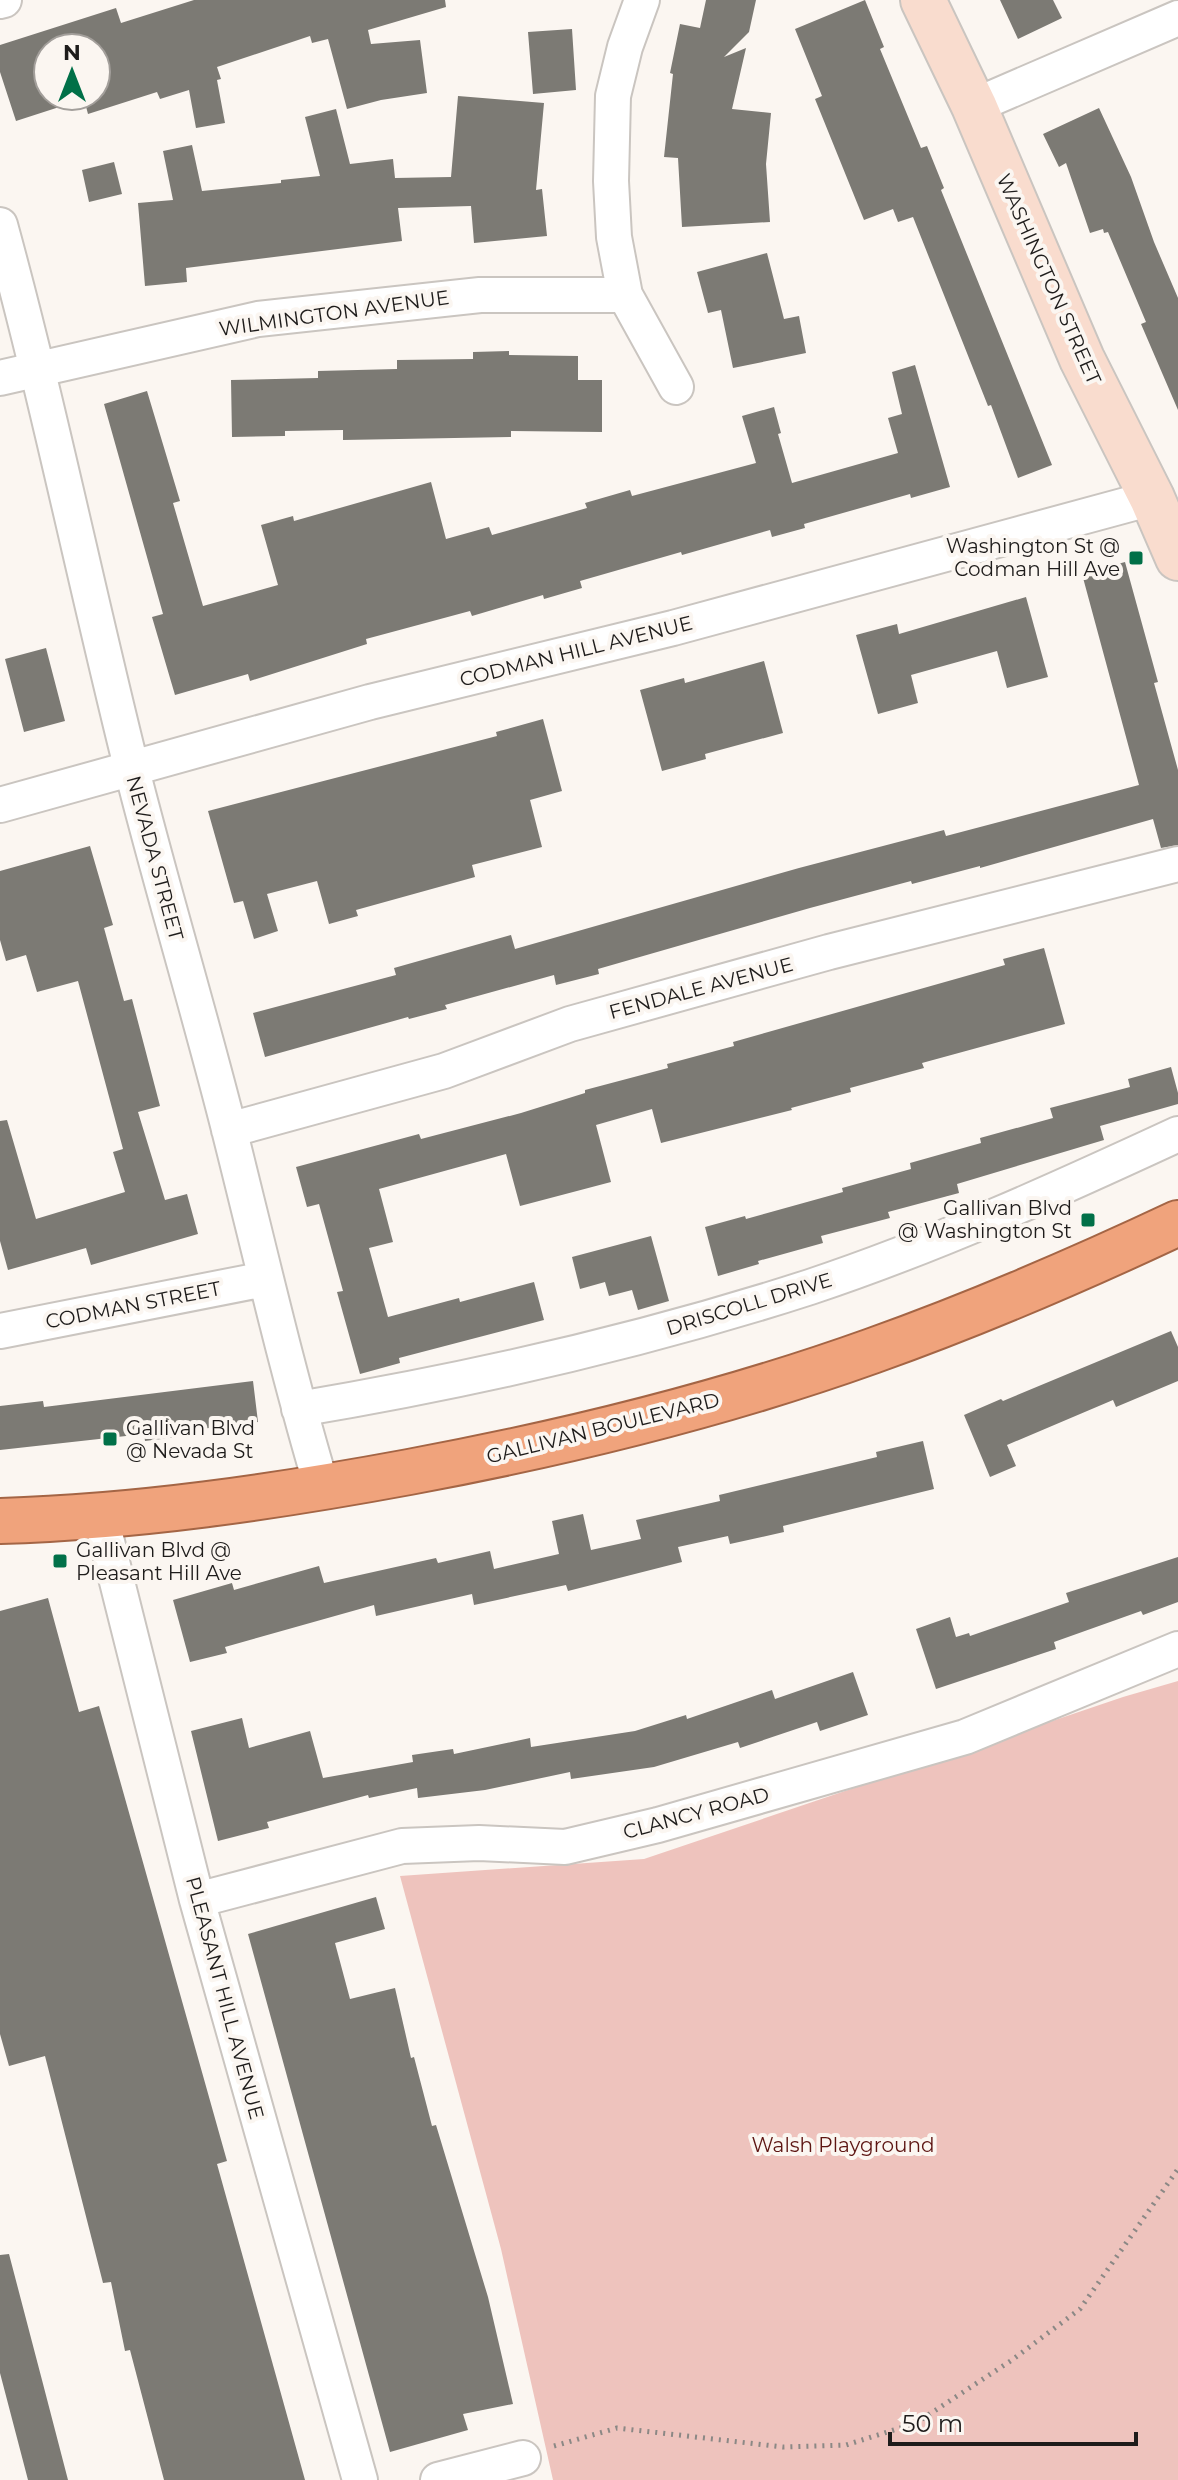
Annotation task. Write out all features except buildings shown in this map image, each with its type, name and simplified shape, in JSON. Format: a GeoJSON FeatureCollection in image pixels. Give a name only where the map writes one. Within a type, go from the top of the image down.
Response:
{"type":"FeatureCollection","features":[{"type":"Feature","properties":{"kind":"highway","name":"GALLIVAN BOULEVARD"},"geometry":{"type":"LineString","coordinates":[[0,1521],[223,1502],[322,1488],[540,1446],[729,1397],[861,1355],[947,1323],[1178,1223]]}},
{"type":"Feature","properties":{"kind":"highway"},"geometry":{"type":"LineString","coordinates":[[1132,1244],[1178,1238]]}},
{"type":"Feature","properties":{"kind":"main road","name":"WASHINGTON STREET"},"geometry":{"type":"LineString","coordinates":[[923,0],[974,106],[1082,359],[1152,498],[1178,558]]}},
{"type":"Feature","properties":{"kind":"street"},"geometry":{"type":"LineString","coordinates":[[642,0],[625,47],[613,96],[611,181],[614,237],[625,295],[676,387]]}},
{"type":"Feature","properties":{"kind":"street"},"geometry":{"type":"LineString","coordinates":[[974,106],[1178,18]]}},
{"type":"Feature","properties":{"kind":"street","name":"NEVADA STREET"},"geometry":{"type":"LineString","coordinates":[[0,225],[39,367],[72,521],[132,767],[322,1488]]}},
{"type":"Feature","properties":{"kind":"street","name":"WILMINGTON AVENUE"},"geometry":{"type":"LineString","coordinates":[[0,378],[258,319],[333,309],[480,295],[625,295]]}},
{"type":"Feature","properties":{"kind":"street","name":"CODMAN HILL AVENUE"},"geometry":{"type":"LineString","coordinates":[[0,805],[370,702],[673,628],[1152,498]]}},
{"type":"Feature","properties":{"kind":"street","name":"FENDALE AVENUE"},"geometry":{"type":"LineString","coordinates":[[229,1130],[444,1071],[585,1020],[829,952],[1178,864]]}},
{"type":"Feature","properties":{"kind":"street","name":"DRISCOLL DRIVE"},"geometry":{"type":"LineString","coordinates":[[299,1409],[407,1391],[611,1345],[810,1286],[983,1223],[1178,1134]]}},
{"type":"Feature","properties":{"kind":"street","name":"CODMAN STREET"},"geometry":{"type":"LineString","coordinates":[[0,1331],[265,1279]]}},
{"type":"Feature","properties":{"kind":"street","name":"PLEASANT HILL AVENUE"},"geometry":{"type":"LineString","coordinates":[[100,1514],[197,1900],[360,2480]]}},
{"type":"Feature","properties":{"kind":"street","name":"CLANCY ROAD"},"geometry":{"type":"LineString","coordinates":[[197,1900],[402,1846],[479,1843],[565,1847],[658,1825],[965,1737],[1178,1649]]}},
{"type":"Feature","properties":{"kind":"street"},"geometry":{"type":"LineString","coordinates":[[438,2480],[523,2458]]}},
{"type":"Feature","properties":{"kind":"path"},"geometry":{"type":"LineString","coordinates":[[523,2458],[572,2439],[617,2428],[783,2447],[846,2445],[916,2423],[1012,2360],[1080,2309],[1178,2169]]}},
{"type":"Feature","properties":{"kind":"green space","name":"Walsh Playground"},"geometry":{"type":"Polygon","coordinates":[[[1178,1681],[1178,2480],[553,2480],[501,2249],[400,1876],[644,1859],[1178,1681]]]}},
{"type":"Feature","properties":{"kind":"place","name":"Washington St @ Codman Hill Ave"},"geometry":{"type":"Point","coordinates":[1136,558]}},
{"type":"Feature","properties":{"kind":"place","name":"Gallivan Blvd @ Washington St"},"geometry":{"type":"Point","coordinates":[1088,1220]}},
{"type":"Feature","properties":{"kind":"place","name":"Gallivan Blvd @ Nevada St"},"geometry":{"type":"Point","coordinates":[110,1439]}},
{"type":"Feature","properties":{"kind":"place","name":"Gallivan Blvd @ Pleasant Hill Ave"},"geometry":{"type":"Point","coordinates":[60,1561]}}]}
